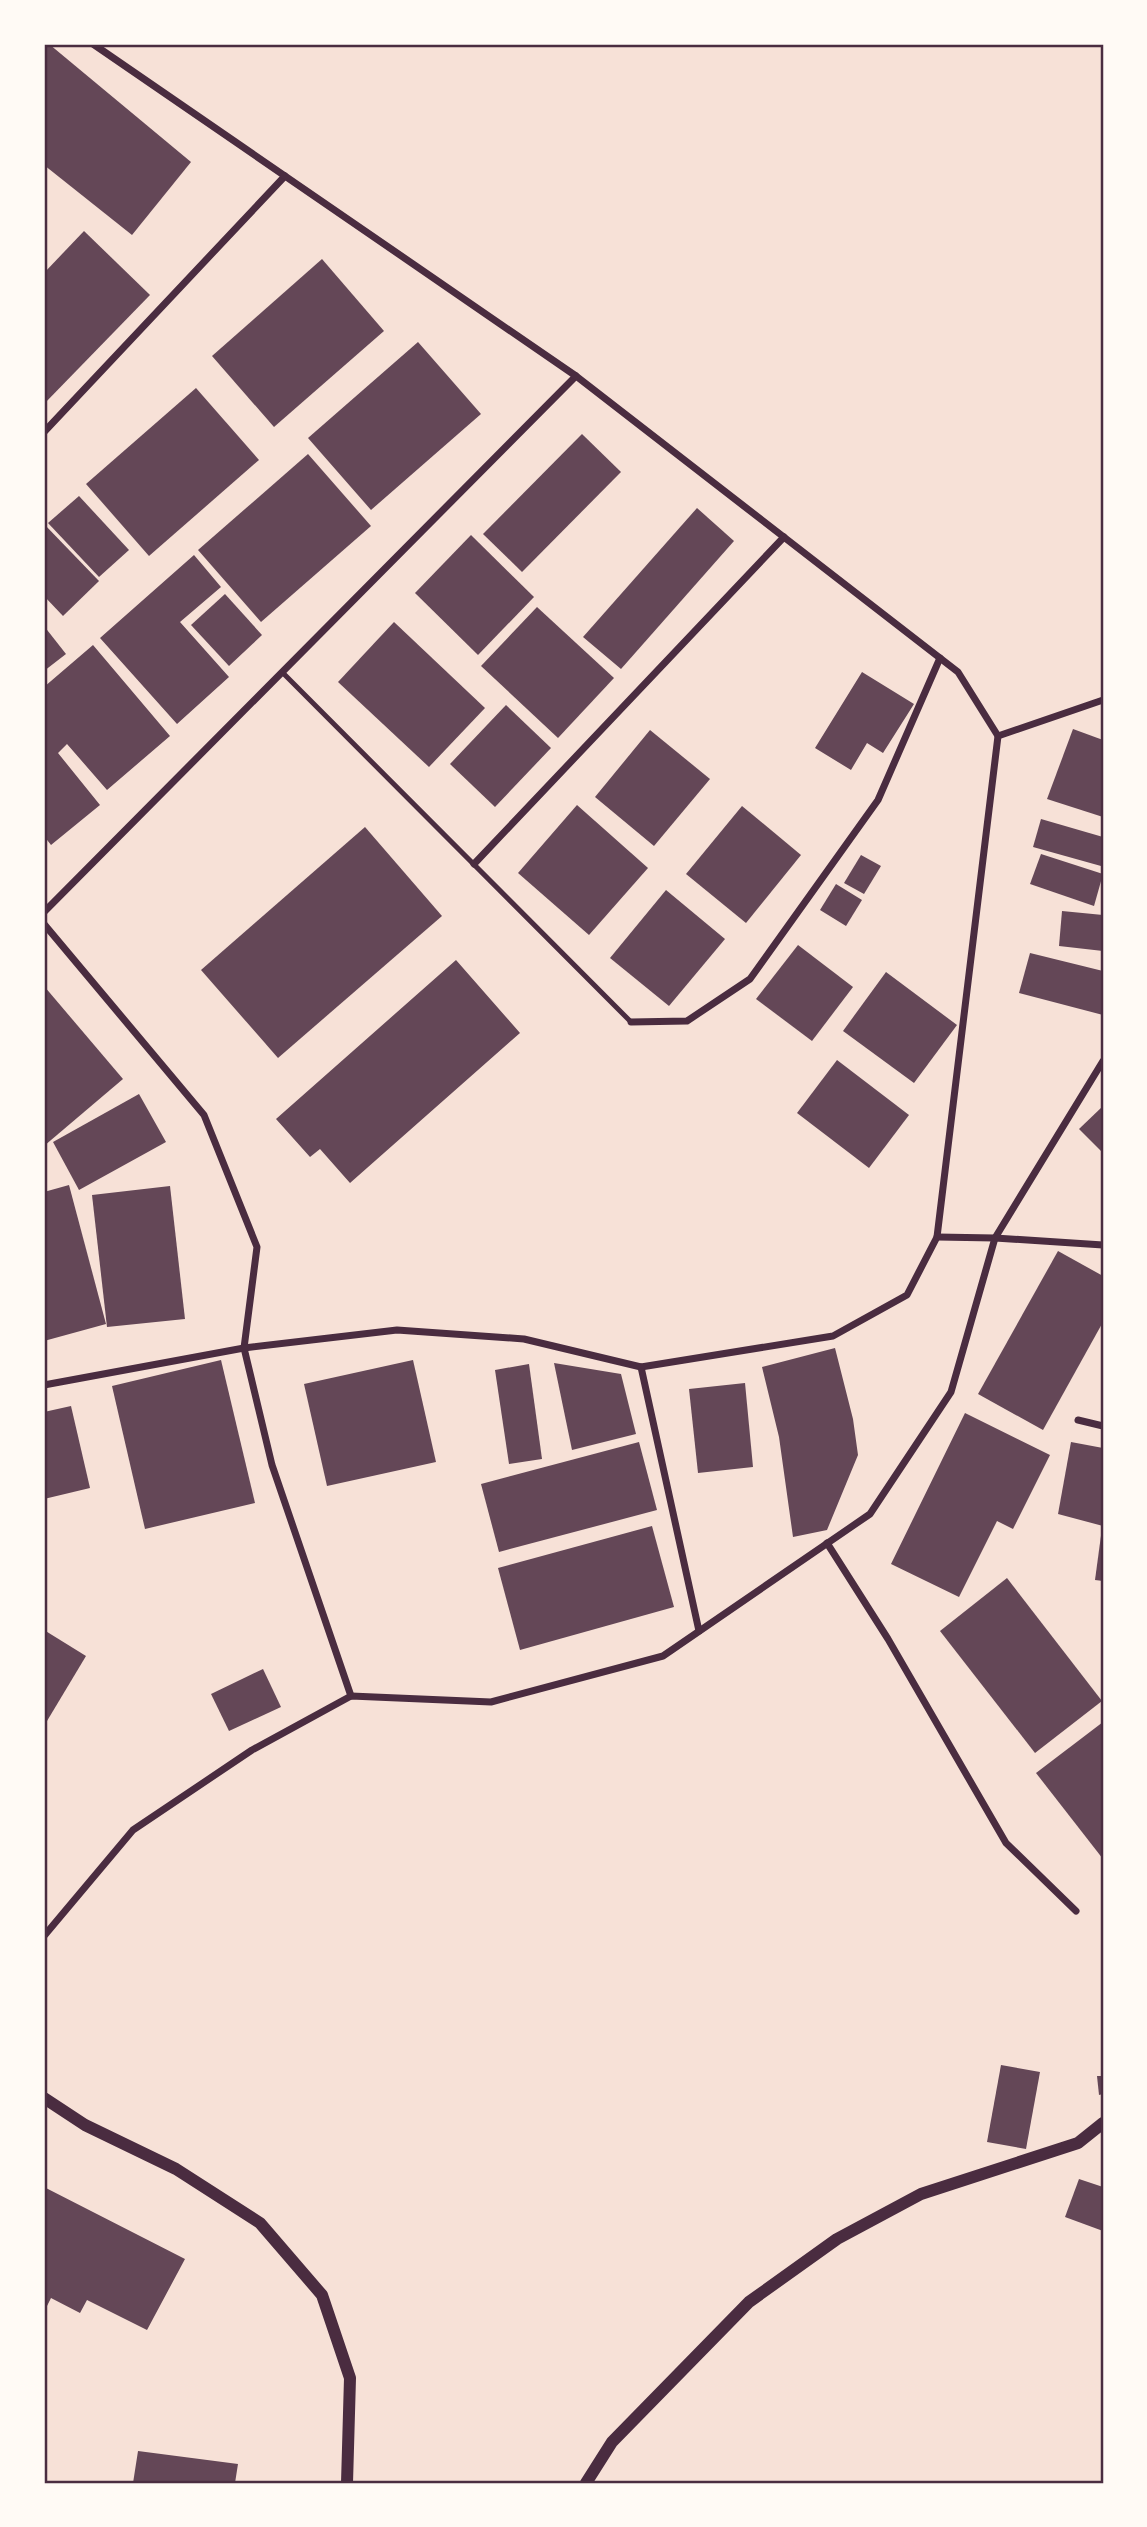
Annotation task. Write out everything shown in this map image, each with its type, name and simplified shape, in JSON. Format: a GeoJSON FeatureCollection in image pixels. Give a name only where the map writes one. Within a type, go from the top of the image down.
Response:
{"type":"FeatureCollection","features":[{"type":"Feature","properties":{"kind":"street"},"geometry":{"type":"LineString","coordinates":[[44,1385],[244,1348],[397,1330],[524,1339],[641,1367],[833,1336],[906,1295],[937,1237],[998,736],[958,672],[576,376],[93,44]]}},
{"type":"Feature","properties":{"kind":"street"},"geometry":{"type":"LineString","coordinates":[[44,432],[285,176]]}},
{"type":"Feature","properties":{"kind":"street"},"geometry":{"type":"LineString","coordinates":[[44,912],[576,376]]}},
{"type":"Feature","properties":{"kind":"street"},"geometry":{"type":"LineString","coordinates":[[474,864],[784,537]]}},
{"type":"Feature","properties":{"kind":"street"},"geometry":{"type":"LineString","coordinates":[[631,1022],[687,1021],[750,979],[878,800],[940,659]]}},
{"type":"Feature","properties":{"kind":"street"},"geometry":{"type":"LineString","coordinates":[[998,736],[1103,700]]}},
{"type":"Feature","properties":{"kind":"street"},"geometry":{"type":"LineString","coordinates":[[44,924],[204,1115],[257,1247],[244,1348],[272,1465],[351,1696]]}},
{"type":"Feature","properties":{"kind":"street"},"geometry":{"type":"LineString","coordinates":[[44,1936],[134,1830],[253,1750],[351,1696],[491,1702],[663,1656],[870,1514],[951,1392],[995,1238],[1103,1061]]}},
{"type":"Feature","properties":{"kind":"street"},"geometry":{"type":"LineString","coordinates":[[937,1237],[1103,1245]]}},
{"type":"Feature","properties":{"kind":"street"},"geometry":{"type":"LineString","coordinates":[[641,1367],[699,1631]]}},
{"type":"Feature","properties":{"kind":"street"},"geometry":{"type":"LineString","coordinates":[[1078,1420],[1103,1426]]}},
{"type":"Feature","properties":{"kind":"street"},"geometry":{"type":"LineString","coordinates":[[827,1543],[888,1639],[1006,1843],[1076,1911]]}},
{"type":"Feature","properties":{"kind":"street"},"geometry":{"type":"LineString","coordinates":[[44,2098],[85,2125],[176,2169],[261,2223],[321,2295],[350,2378],[348,2483]]}},
{"type":"Feature","properties":{"kind":"street"},"geometry":{"type":"LineString","coordinates":[[586,2483],[612,2442],[749,2302],[837,2239],[920,2194],[1077,2143],[1103,2123]]}},
{"type":"Feature","properties":{"kind":"lane"},"geometry":{"type":"LineString","coordinates":[[282,672],[631,1022]]}},
{"type":"Feature","properties":{"kind":"building"},"geometry":{"type":"Polygon","coordinates":[[[44,44],[49,44],[191,162],[132,235],[44,165],[44,44]]]}},
{"type":"Feature","properties":{"kind":"building"},"geometry":{"type":"Polygon","coordinates":[[[84,231],[150,295],[44,404],[44,273],[84,231]]]}},
{"type":"Feature","properties":{"kind":"building"},"geometry":{"type":"Polygon","coordinates":[[[322,259],[384,331],[274,427],[212,356],[322,259]]]}},
{"type":"Feature","properties":{"kind":"building"},"geometry":{"type":"Polygon","coordinates":[[[418,342],[481,414],[371,510],[308,438],[418,342]]]}},
{"type":"Feature","properties":{"kind":"building"},"geometry":{"type":"Polygon","coordinates":[[[196,388],[259,460],[149,556],[86,484],[196,388]]]}},
{"type":"Feature","properties":{"kind":"building"},"geometry":{"type":"Polygon","coordinates":[[[582,434],[621,472],[522,572],[483,534],[582,434]]]}},
{"type":"Feature","properties":{"kind":"building"},"geometry":{"type":"Polygon","coordinates":[[[308,454],[371,526],[261,622],[198,550],[308,454]]]}},
{"type":"Feature","properties":{"kind":"building"},"geometry":{"type":"Polygon","coordinates":[[[79,496],[129,550],[99,577],[48,523],[79,496]]]}},
{"type":"Feature","properties":{"kind":"building"},"geometry":{"type":"Polygon","coordinates":[[[697,508],[734,541],[621,669],[583,637],[697,508]]]}},
{"type":"Feature","properties":{"kind":"building"},"geometry":{"type":"Polygon","coordinates":[[[44,524],[99,581],[63,616],[44,596],[44,524]]]}},
{"type":"Feature","properties":{"kind":"building"},"geometry":{"type":"Polygon","coordinates":[[[471,535],[534,597],[478,655],[415,593],[471,535]]]}},
{"type":"Feature","properties":{"kind":"building"},"geometry":{"type":"Polygon","coordinates":[[[194,555],[221,587],[180,622],[229,677],[177,724],[100,638],[194,555]]]}},
{"type":"Feature","properties":{"kind":"building"},"geometry":{"type":"Polygon","coordinates":[[[225,594],[262,635],[229,666],[191,625],[225,594]]]}},
{"type":"Feature","properties":{"kind":"building"},"geometry":{"type":"Polygon","coordinates":[[[537,607],[614,678],[558,738],[481,666],[537,607]]]}},
{"type":"Feature","properties":{"kind":"building"},"geometry":{"type":"Polygon","coordinates":[[[394,622],[485,708],[429,767],[338,682],[394,622]]]}},
{"type":"Feature","properties":{"kind":"building"},"geometry":{"type":"Polygon","coordinates":[[[44,626],[66,654],[44,671],[44,626]]]}},
{"type":"Feature","properties":{"kind":"building"},"geometry":{"type":"Polygon","coordinates":[[[93,645],[170,736],[107,790],[67,744],[58,753],[100,805],[51,845],[44,836],[44,687],[93,645]]]}},
{"type":"Feature","properties":{"kind":"building"},"geometry":{"type":"Polygon","coordinates":[[[862,672],[914,704],[883,753],[867,743],[851,770],[815,748],[862,672]]]}},
{"type":"Feature","properties":{"kind":"building"},"geometry":{"type":"Polygon","coordinates":[[[506,705],[551,748],[495,807],[450,764],[506,705]]]}},
{"type":"Feature","properties":{"kind":"building"},"geometry":{"type":"Polygon","coordinates":[[[1073,729],[1103,740],[1103,817],[1047,799],[1073,729]]]}},
{"type":"Feature","properties":{"kind":"building"},"geometry":{"type":"Polygon","coordinates":[[[650,730],[710,779],[654,846],[595,797],[650,730]]]}},
{"type":"Feature","properties":{"kind":"building"},"geometry":{"type":"Polygon","coordinates":[[[577,805],[648,868],[589,935],[518,873],[577,805]]]}},
{"type":"Feature","properties":{"kind":"building"},"geometry":{"type":"Polygon","coordinates":[[[742,806],[801,855],[746,923],[686,874],[742,806]]]}},
{"type":"Feature","properties":{"kind":"building"},"geometry":{"type":"Polygon","coordinates":[[[1041,819],[1103,837],[1101,866],[1033,847],[1041,819]]]}},
{"type":"Feature","properties":{"kind":"building"},"geometry":{"type":"Polygon","coordinates":[[[365,827],[442,916],[278,1058],[201,970],[365,827]]]}},
{"type":"Feature","properties":{"kind":"building"},"geometry":{"type":"Polygon","coordinates":[[[1041,854],[1103,874],[1094,906],[1030,884],[1041,854]]]}},
{"type":"Feature","properties":{"kind":"building"},"geometry":{"type":"Polygon","coordinates":[[[861,855],[881,866],[864,894],[844,883],[861,855]]]}},
{"type":"Feature","properties":{"kind":"building"},"geometry":{"type":"Polygon","coordinates":[[[836,884],[862,900],[846,926],[820,910],[836,884]]]}},
{"type":"Feature","properties":{"kind":"building"},"geometry":{"type":"Polygon","coordinates":[[[666,890],[725,939],[669,1006],[610,958],[666,890]]]}},
{"type":"Feature","properties":{"kind":"building"},"geometry":{"type":"Polygon","coordinates":[[[1062,911],[1103,915],[1103,951],[1059,946],[1062,911]]]}},
{"type":"Feature","properties":{"kind":"building"},"geometry":{"type":"Polygon","coordinates":[[[798,945],[853,987],[812,1041],[756,999],[798,945]]]}},
{"type":"Feature","properties":{"kind":"building"},"geometry":{"type":"Polygon","coordinates":[[[1030,953],[1103,971],[1103,1015],[1019,993],[1030,953]]]}},
{"type":"Feature","properties":{"kind":"building"},"geometry":{"type":"Polygon","coordinates":[[[456,960],[520,1033],[350,1183],[320,1149],[310,1157],[276,1119],[456,960]]]}},
{"type":"Feature","properties":{"kind":"building"},"geometry":{"type":"Polygon","coordinates":[[[886,972],[957,1025],[914,1083],[843,1031],[886,972]]]}},
{"type":"Feature","properties":{"kind":"building"},"geometry":{"type":"Polygon","coordinates":[[[44,986],[123,1079],[44,1146],[44,986]]]}},
{"type":"Feature","properties":{"kind":"building"},"geometry":{"type":"Polygon","coordinates":[[[837,1060],[909,1115],[869,1168],[797,1113],[837,1060]]]}},
{"type":"Feature","properties":{"kind":"building"},"geometry":{"type":"Polygon","coordinates":[[[139,1094],[166,1142],[79,1190],[53,1142],[139,1094]]]}},
{"type":"Feature","properties":{"kind":"building"},"geometry":{"type":"Polygon","coordinates":[[[1103,1106],[1103,1153],[1079,1129],[1103,1106]]]}},
{"type":"Feature","properties":{"kind":"building"},"geometry":{"type":"Polygon","coordinates":[[[69,1185],[106,1324],[44,1341],[44,1192],[69,1185]]]}},
{"type":"Feature","properties":{"kind":"building"},"geometry":{"type":"Polygon","coordinates":[[[170,1186],[185,1319],[107,1327],[92,1195],[170,1186]]]}},
{"type":"Feature","properties":{"kind":"building"},"geometry":{"type":"Polygon","coordinates":[[[1058,1251],[1103,1276],[1103,1322],[1043,1430],[978,1394],[1058,1251]]]}},
{"type":"Feature","properties":{"kind":"building"},"geometry":{"type":"Polygon","coordinates":[[[835,1348],[853,1419],[858,1455],[827,1530],[793,1537],[779,1437],[762,1367],[835,1348]]]}},
{"type":"Feature","properties":{"kind":"building"},"geometry":{"type":"Polygon","coordinates":[[[221,1360],[255,1503],[145,1529],[112,1386],[221,1360]]]}},
{"type":"Feature","properties":{"kind":"building"},"geometry":{"type":"Polygon","coordinates":[[[413,1360],[436,1462],[327,1486],[304,1384],[413,1360]]]}},
{"type":"Feature","properties":{"kind":"building"},"geometry":{"type":"Polygon","coordinates":[[[554,1363],[621,1374],[636,1434],[572,1450],[554,1363]]]}},
{"type":"Feature","properties":{"kind":"building"},"geometry":{"type":"Polygon","coordinates":[[[529,1364],[542,1459],[509,1464],[495,1370],[529,1364]]]}},
{"type":"Feature","properties":{"kind":"building"},"geometry":{"type":"Polygon","coordinates":[[[745,1383],[753,1467],[698,1473],[689,1389],[745,1383]]]}},
{"type":"Feature","properties":{"kind":"building"},"geometry":{"type":"Polygon","coordinates":[[[71,1406],[90,1488],[44,1499],[44,1412],[71,1406]]]}},
{"type":"Feature","properties":{"kind":"building"},"geometry":{"type":"Polygon","coordinates":[[[965,1413],[1050,1455],[1013,1529],[997,1521],[959,1597],[891,1564],[965,1413]]]}},
{"type":"Feature","properties":{"kind":"building"},"geometry":{"type":"Polygon","coordinates":[[[639,1442],[657,1510],[499,1552],[481,1484],[639,1442]]]}},
{"type":"Feature","properties":{"kind":"building"},"geometry":{"type":"Polygon","coordinates":[[[1071,1442],[1103,1448],[1103,1526],[1058,1514],[1071,1442]]]}},
{"type":"Feature","properties":{"kind":"building"},"geometry":{"type":"Polygon","coordinates":[[[652,1526],[674,1607],[520,1650],[498,1568],[652,1526]]]}},
{"type":"Feature","properties":{"kind":"building"},"geometry":{"type":"Polygon","coordinates":[[[1103,1528],[1103,1581],[1095,1580],[1103,1528]]]}},
{"type":"Feature","properties":{"kind":"building"},"geometry":{"type":"Polygon","coordinates":[[[1007,1578],[1102,1701],[1035,1753],[940,1631],[1007,1578]]]}},
{"type":"Feature","properties":{"kind":"building"},"geometry":{"type":"Polygon","coordinates":[[[44,1630],[86,1656],[44,1726],[44,1630]]]}},
{"type":"Feature","properties":{"kind":"building"},"geometry":{"type":"Polygon","coordinates":[[[263,1669],[281,1707],[229,1731],[211,1694],[263,1669]]]}},
{"type":"Feature","properties":{"kind":"building"},"geometry":{"type":"Polygon","coordinates":[[[1103,1722],[1103,1859],[1036,1773],[1103,1722]]]}},
{"type":"Feature","properties":{"kind":"building"},"geometry":{"type":"Polygon","coordinates":[[[1001,2065],[1040,2072],[1026,2149],[987,2142],[1001,2065]]]}},
{"type":"Feature","properties":{"kind":"building"},"geometry":{"type":"Polygon","coordinates":[[[1097,2076],[1103,2076],[1103,2094],[1099,2095],[1097,2076]]]}},
{"type":"Feature","properties":{"kind":"building"},"geometry":{"type":"Polygon","coordinates":[[[1079,2179],[1103,2187],[1103,2231],[1065,2217],[1079,2179]]]}},
{"type":"Feature","properties":{"kind":"building"},"geometry":{"type":"Polygon","coordinates":[[[44,2187],[185,2259],[147,2330],[87,2300],[80,2313],[51,2298],[44,2312],[44,2187]]]}},
{"type":"Feature","properties":{"kind":"building"},"geometry":{"type":"Polygon","coordinates":[[[138,2451],[238,2464],[235,2483],[133,2483],[138,2451]]]}}]}
